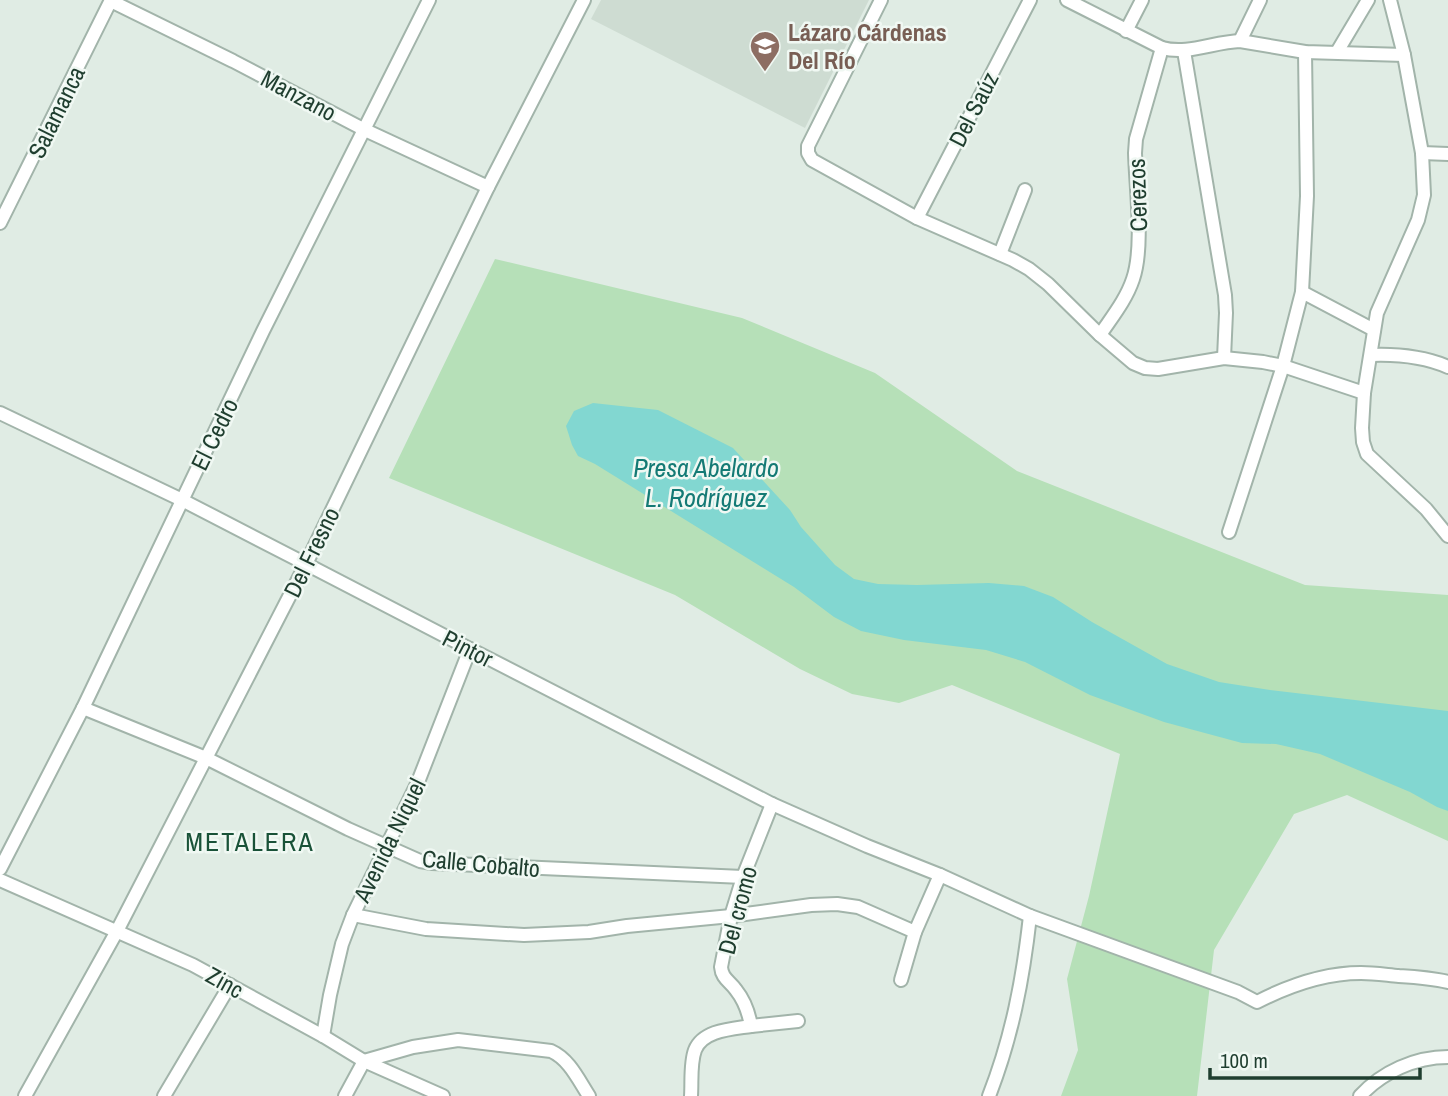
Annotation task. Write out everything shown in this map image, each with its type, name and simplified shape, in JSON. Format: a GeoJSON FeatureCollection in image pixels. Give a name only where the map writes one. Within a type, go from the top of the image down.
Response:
{"type":"FeatureCollection","features":[{"type":"Feature","properties":{"kind":"street","name":"Manzano"},"geometry":{"type":"LineString","coordinates":[[111,0],[365,130],[488,187]]}},
{"type":"Feature","properties":{"kind":"street","name":"Salamanca"},"geometry":{"type":"LineString","coordinates":[[0,223],[111,0]]}},
{"type":"Feature","properties":{"kind":"street","name":"El Cedro"},"geometry":{"type":"LineString","coordinates":[[0,869],[83,708],[263,331],[429,0]]}},
{"type":"Feature","properties":{"kind":"street","name":"Del Fresno"},"geometry":{"type":"LineString","coordinates":[[25,1096],[117,931],[306,564],[488,187],[583,0]]}},
{"type":"Feature","properties":{"kind":"street"},"geometry":{"type":"LineString","coordinates":[[881,0],[808,146],[812,160],[917,218],[1029,269],[1100,335],[1133,363],[1144,368],[1158,369],[1224,358],[1263,362],[1364,393]]}},
{"type":"Feature","properties":{"kind":"street","name":"Del Saúz"},"geometry":{"type":"LineString","coordinates":[[917,218],[1030,0]]}},
{"type":"Feature","properties":{"kind":"street"},"geometry":{"type":"LineString","coordinates":[[1067,0],[1126,31],[1174,51],[1240,41],[1306,52],[1404,55]]}},
{"type":"Feature","properties":{"kind":"street"},"geometry":{"type":"LineString","coordinates":[[1126,31],[1142,0]]}},
{"type":"Feature","properties":{"kind":"street"},"geometry":{"type":"LineString","coordinates":[[1240,41],[1260,0]]}},
{"type":"Feature","properties":{"kind":"street"},"geometry":{"type":"LineString","coordinates":[[1337,52],[1368,0]]}},
{"type":"Feature","properties":{"kind":"street"},"geometry":{"type":"LineString","coordinates":[[1390,0],[1404,55],[1422,153],[1424,195],[1422,209],[1377,313],[1364,393],[1362,435],[1367,454],[1426,509],[1448,536]]}},
{"type":"Feature","properties":{"kind":"street","name":"Cerezos"},"geometry":{"type":"LineString","coordinates":[[1100,335],[1128,293],[1136,268],[1139,246],[1136,139],[1162,48]]}},
{"type":"Feature","properties":{"kind":"street"},"geometry":{"type":"LineString","coordinates":[[1184,51],[1225,295],[1224,358]]}},
{"type":"Feature","properties":{"kind":"street"},"geometry":{"type":"LineString","coordinates":[[1229,532],[1283,366],[1302,292],[1307,196],[1306,52]]}},
{"type":"Feature","properties":{"kind":"street"},"geometry":{"type":"LineString","coordinates":[[1422,153],[1448,154]]}},
{"type":"Feature","properties":{"kind":"street"},"geometry":{"type":"LineString","coordinates":[[1000,254],[1026,190]]}},
{"type":"Feature","properties":{"kind":"street"},"geometry":{"type":"LineString","coordinates":[[1302,292],[1374,330]]}},
{"type":"Feature","properties":{"kind":"street"},"geometry":{"type":"LineString","coordinates":[[1371,355],[1411,355],[1448,368]]}},
{"type":"Feature","properties":{"kind":"street","name":"Pintor"},"geometry":{"type":"LineString","coordinates":[[0,412],[182,500],[772,804],[1030,916],[1238,992],[1258,1002],[1303,982],[1360,973],[1448,982]]}},
{"type":"Feature","properties":{"kind":"street","name":"Avenida Niquel"},"geometry":{"type":"LineString","coordinates":[[323,1035],[342,944],[353,915],[388,848],[422,773],[470,649]]}},
{"type":"Feature","properties":{"kind":"street","name":"Calle Cobalto"},"geometry":{"type":"LineString","coordinates":[[83,708],[205,758],[388,848],[420,861],[743,877]]}},
{"type":"Feature","properties":{"kind":"street","name":"Del cromo"},"geometry":{"type":"LineString","coordinates":[[751,1026],[741,998],[722,974],[721,967],[743,877],[772,804]]}},
{"type":"Feature","properties":{"kind":"street"},"geometry":{"type":"LineString","coordinates":[[901,980],[915,932],[940,875]]}},
{"type":"Feature","properties":{"kind":"street","name":"Zinc"},"geometry":{"type":"LineString","coordinates":[[0,880],[193,965],[323,1035],[364,1061],[443,1096]]}},
{"type":"Feature","properties":{"kind":"street"},"geometry":{"type":"LineString","coordinates":[[353,915],[426,929],[524,935],[589,932],[811,905],[848,905],[915,932]]}},
{"type":"Feature","properties":{"kind":"street"},"geometry":{"type":"LineString","coordinates":[[989,1096],[1014,1016],[1024,969],[1030,916]]}},
{"type":"Feature","properties":{"kind":"street"},"geometry":{"type":"LineString","coordinates":[[164,1096],[230,985]]}},
{"type":"Feature","properties":{"kind":"street"},"geometry":{"type":"LineString","coordinates":[[691,1096],[694,1051],[701,1041],[723,1030],[798,1021]]}},
{"type":"Feature","properties":{"kind":"street"},"geometry":{"type":"LineString","coordinates":[[345,1096],[364,1061],[413,1047],[458,1040],[551,1051],[561,1055],[589,1096]]}},
{"type":"Feature","properties":{"kind":"street"},"geometry":{"type":"LineString","coordinates":[[1360,1096],[1389,1073],[1406,1065],[1440,1057],[1448,1058]]}},
{"type":"Feature","properties":{"kind":"shaded area","name":"Lázaro Cárdenas Del Río"},"geometry":{"type":"Polygon","coordinates":[[[601,0],[869,0],[805,128],[591,19],[601,0]]]}},
{"type":"Feature","properties":{"kind":"green space"},"geometry":{"type":"Polygon","coordinates":[[[495,259],[742,318],[875,373],[1017,471],[1305,585],[1448,595],[1448,841],[1347,795],[1294,814],[1214,950],[1197,1096],[1061,1096],[1078,1050],[1067,979],[1089,896],[1120,754],[952,685],[899,703],[852,694],[800,669],[675,595],[389,478],[495,259]]]}},
{"type":"Feature","properties":{"kind":"water","name":"Presa Abelardo L. Rodríguez"},"geometry":{"type":"Polygon","coordinates":[[[593,403],[658,410],[733,448],[790,510],[801,527],[835,565],[854,579],[878,584],[989,583],[1024,586],[1053,597],[1167,664],[1219,682],[1448,711],[1448,811],[1320,754],[1276,744],[1242,743],[1164,722],[1090,695],[1025,662],[986,650],[904,640],[861,631],[834,617],[794,587],[578,456],[566,426],[574,411],[593,403]]]}},
{"type":"Feature","properties":{"kind":"place","name":"Lázaro Cárdenas Del Río"},"geometry":{"type":"Point","coordinates":[765,73]}},
{"type":"Feature","properties":{"kind":"district","name":"METALERA"},"geometry":{"type":"Point","coordinates":[250,841]}}]}
